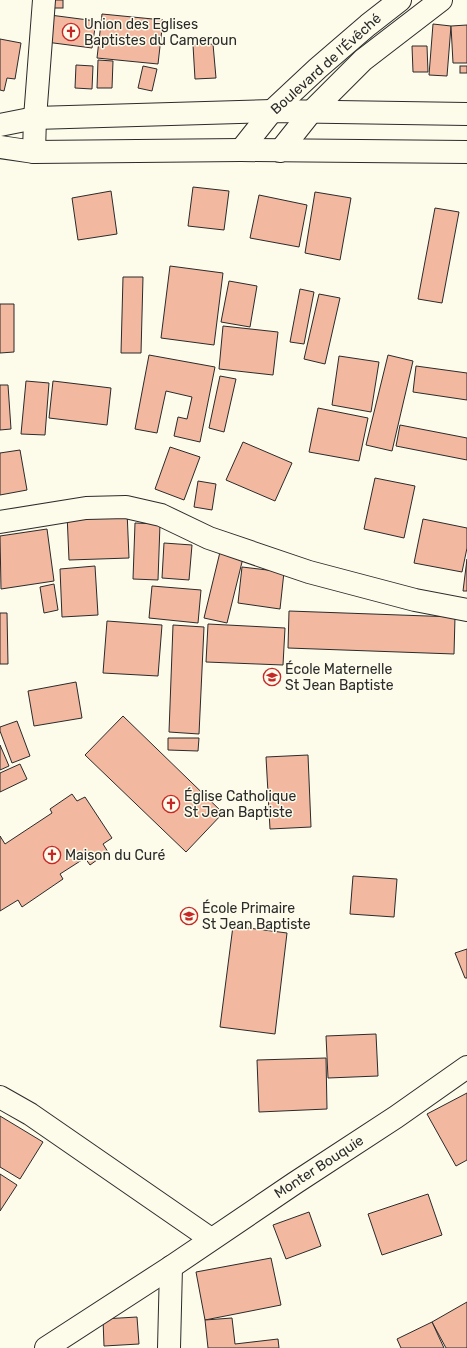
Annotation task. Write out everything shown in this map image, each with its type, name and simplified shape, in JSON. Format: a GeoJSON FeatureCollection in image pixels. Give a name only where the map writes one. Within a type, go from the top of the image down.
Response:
{"type":"FeatureCollection","features":[{"type":"Feature","properties":{"kind":"main road"},"geometry":{"type":"LineString","coordinates":[[34,152],[35,118],[44,0]]}},
{"type":"Feature","properties":{"kind":"main road","name":"Boulevard de l'Évêché"},"geometry":{"type":"LineString","coordinates":[[241,150],[272,111],[318,68],[400,0]]}},
{"type":"Feature","properties":{"kind":"main road","name":"Boulevard de l'Évêché"},"geometry":{"type":"LineString","coordinates":[[280,151],[311,112],[363,60],[441,0]]}},
{"type":"Feature","properties":{"kind":"main road"},"geometry":{"type":"LineString","coordinates":[[0,125],[35,118],[272,111],[467,114]]}},
{"type":"Feature","properties":{"kind":"main road"},"geometry":{"type":"LineString","coordinates":[[0,147],[34,152],[241,150],[467,152]]}},
{"type":"Feature","properties":{"kind":"main road"},"geometry":{"type":"LineString","coordinates":[[0,522],[86,508],[126,507],[161,515],[209,538],[309,572],[415,600],[467,610]]}},
{"type":"Feature","properties":{"kind":"main road","name":"Monter Bouquie"},"geometry":{"type":"LineString","coordinates":[[46,1348],[171,1267],[295,1182],[396,1117],[467,1067]]}},
{"type":"Feature","properties":{"kind":"main road"},"geometry":{"type":"LineString","coordinates":[[0,1097],[30,1114],[212,1239]]}},
{"type":"Feature","properties":{"kind":"main road"},"geometry":{"type":"LineString","coordinates":[[169,1348],[171,1267]]}},
{"type":"Feature","properties":{"kind":"building"},"geometry":{"type":"Polygon","coordinates":[[[49,0],[63,0],[63,8],[49,8],[49,0]]]}},
{"type":"Feature","properties":{"kind":"building"},"geometry":{"type":"Polygon","coordinates":[[[102,14],[163,20],[158,64],[97,58],[102,14]]]}},
{"type":"Feature","properties":{"kind":"building","name":"Union des Eglises Baptistes du Cameroun"},"geometry":{"type":"Polygon","coordinates":[[[50,15],[96,21],[92,48],[46,42],[50,15]]]}},
{"type":"Feature","properties":{"kind":"building"},"geometry":{"type":"Polygon","coordinates":[[[433,24],[451,26],[447,76],[429,75],[433,24]]]}},
{"type":"Feature","properties":{"kind":"building"},"geometry":{"type":"Polygon","coordinates":[[[467,25],[467,63],[453,63],[451,26],[467,25]]]}},
{"type":"Feature","properties":{"kind":"building"},"geometry":{"type":"Polygon","coordinates":[[[0,39],[21,43],[15,79],[7,78],[4,91],[0,90],[0,39]]]}},
{"type":"Feature","properties":{"kind":"building"},"geometry":{"type":"Polygon","coordinates":[[[213,44],[216,78],[195,79],[193,45],[213,44]]]}},
{"type":"Feature","properties":{"kind":"building"},"geometry":{"type":"Polygon","coordinates":[[[412,46],[427,46],[428,72],[413,72],[412,46]]]}},
{"type":"Feature","properties":{"kind":"building"},"geometry":{"type":"Polygon","coordinates":[[[98,60],[113,61],[112,88],[97,88],[98,60]]]}},
{"type":"Feature","properties":{"kind":"building"},"geometry":{"type":"Polygon","coordinates":[[[76,65],[93,66],[92,89],[75,88],[76,65]]]}},
{"type":"Feature","properties":{"kind":"building"},"geometry":{"type":"Polygon","coordinates":[[[143,66],[157,69],[152,91],[138,88],[143,66]]]}},
{"type":"Feature","properties":{"kind":"building"},"geometry":{"type":"Polygon","coordinates":[[[460,66],[467,66],[467,73],[460,73],[460,66]]]}},
{"type":"Feature","properties":{"kind":"building"},"geometry":{"type":"Polygon","coordinates":[[[193,187],[229,191],[224,230],[188,226],[193,187]]]}},
{"type":"Feature","properties":{"kind":"building"},"geometry":{"type":"Polygon","coordinates":[[[111,191],[117,234],[78,240],[72,198],[111,191]]]}},
{"type":"Feature","properties":{"kind":"building"},"geometry":{"type":"Polygon","coordinates":[[[315,192],[351,198],[340,260],[305,253],[315,192]]]}},
{"type":"Feature","properties":{"kind":"building"},"geometry":{"type":"Polygon","coordinates":[[[259,195],[307,205],[299,247],[250,238],[259,195]]]}},
{"type":"Feature","properties":{"kind":"building"},"geometry":{"type":"Polygon","coordinates":[[[435,208],[459,212],[442,303],[418,299],[435,208]]]}},
{"type":"Feature","properties":{"kind":"building"},"geometry":{"type":"Polygon","coordinates":[[[170,266],[223,273],[214,345],[161,338],[170,266]]]}},
{"type":"Feature","properties":{"kind":"building"},"geometry":{"type":"Polygon","coordinates":[[[123,277],[143,277],[141,353],[121,353],[123,277]]]}},
{"type":"Feature","properties":{"kind":"building"},"geometry":{"type":"Polygon","coordinates":[[[229,281],[257,286],[250,327],[221,322],[229,281]]]}},
{"type":"Feature","properties":{"kind":"building"},"geometry":{"type":"Polygon","coordinates":[[[300,289],[314,292],[304,344],[290,342],[300,289]]]}},
{"type":"Feature","properties":{"kind":"building"},"geometry":{"type":"Polygon","coordinates":[[[319,294],[340,298],[325,364],[304,359],[319,294]]]}},
{"type":"Feature","properties":{"kind":"building"},"geometry":{"type":"Polygon","coordinates":[[[0,304],[14,304],[14,352],[0,353],[0,304]]]}},
{"type":"Feature","properties":{"kind":"building"},"geometry":{"type":"Polygon","coordinates":[[[223,326],[278,332],[273,375],[219,369],[223,326]]]}},
{"type":"Feature","properties":{"kind":"building"},"geometry":{"type":"Polygon","coordinates":[[[149,355],[215,367],[200,442],[174,436],[178,417],[187,419],[192,397],[166,391],[157,433],[135,429],[149,355]]]}},
{"type":"Feature","properties":{"kind":"building"},"geometry":{"type":"Polygon","coordinates":[[[388,355],[413,361],[392,451],[366,445],[388,355]]]}},
{"type":"Feature","properties":{"kind":"building"},"geometry":{"type":"Polygon","coordinates":[[[339,356],[379,362],[371,412],[332,405],[339,356]]]}},
{"type":"Feature","properties":{"kind":"building"},"geometry":{"type":"Polygon","coordinates":[[[416,366],[467,373],[467,400],[413,392],[416,366]]]}},
{"type":"Feature","properties":{"kind":"building"},"geometry":{"type":"Polygon","coordinates":[[[220,376],[236,379],[224,432],[209,428],[220,376]]]}},
{"type":"Feature","properties":{"kind":"building"},"geometry":{"type":"Polygon","coordinates":[[[26,381],[49,383],[45,435],[21,434],[26,381]]]}},
{"type":"Feature","properties":{"kind":"building"},"geometry":{"type":"Polygon","coordinates":[[[53,381],[111,388],[107,425],[49,418],[53,381]]]}},
{"type":"Feature","properties":{"kind":"building"},"geometry":{"type":"Polygon","coordinates":[[[0,385],[8,385],[11,429],[0,430],[0,385]]]}},
{"type":"Feature","properties":{"kind":"building"},"geometry":{"type":"Polygon","coordinates":[[[318,408],[368,418],[359,461],[309,452],[318,408]]]}},
{"type":"Feature","properties":{"kind":"building"},"geometry":{"type":"Polygon","coordinates":[[[400,425],[467,438],[467,460],[396,446],[400,425]]]}},
{"type":"Feature","properties":{"kind":"building"},"geometry":{"type":"Polygon","coordinates":[[[243,442],[292,463],[275,501],[226,480],[243,442]]]}},
{"type":"Feature","properties":{"kind":"building"},"geometry":{"type":"Polygon","coordinates":[[[170,447],[200,457],[184,500],[155,489],[170,447]]]}},
{"type":"Feature","properties":{"kind":"building"},"geometry":{"type":"Polygon","coordinates":[[[20,450],[27,490],[0,495],[0,453],[20,450]]]}},
{"type":"Feature","properties":{"kind":"building"},"geometry":{"type":"Polygon","coordinates":[[[375,478],[415,486],[404,538],[364,529],[375,478]]]}},
{"type":"Feature","properties":{"kind":"building"},"geometry":{"type":"Polygon","coordinates":[[[198,481],[216,484],[212,510],[194,507],[198,481]]]}},
{"type":"Feature","properties":{"kind":"building"},"geometry":{"type":"Polygon","coordinates":[[[127,511],[129,558],[69,560],[67,514],[127,511]]]}},
{"type":"Feature","properties":{"kind":"building"},"geometry":{"type":"Polygon","coordinates":[[[423,519],[467,528],[467,548],[462,572],[414,563],[423,519]]]}},
{"type":"Feature","properties":{"kind":"building"},"geometry":{"type":"Polygon","coordinates":[[[135,523],[160,524],[158,580],[133,579],[135,523]]]}},
{"type":"Feature","properties":{"kind":"building"},"geometry":{"type":"Polygon","coordinates":[[[47,529],[54,581],[1,589],[0,536],[47,529]]]}},
{"type":"Feature","properties":{"kind":"building"},"geometry":{"type":"Polygon","coordinates":[[[164,543],[192,545],[189,580],[162,578],[164,543]]]}},
{"type":"Feature","properties":{"kind":"building"},"geometry":{"type":"Polygon","coordinates":[[[220,552],[243,558],[227,623],[204,618],[220,552]]]}},
{"type":"Feature","properties":{"kind":"building"},"geometry":{"type":"Polygon","coordinates":[[[467,559],[467,591],[463,591],[467,559]]]}},
{"type":"Feature","properties":{"kind":"building"},"geometry":{"type":"Polygon","coordinates":[[[95,566],[98,615],[62,617],[60,569],[95,566]]]}},
{"type":"Feature","properties":{"kind":"building"},"geometry":{"type":"Polygon","coordinates":[[[242,567],[284,572],[280,609],[238,603],[242,567]]]}},
{"type":"Feature","properties":{"kind":"building"},"geometry":{"type":"Polygon","coordinates":[[[54,584],[58,610],[44,613],[40,587],[54,584]]]}},
{"type":"Feature","properties":{"kind":"building"},"geometry":{"type":"Polygon","coordinates":[[[152,586],[201,590],[198,623],[149,618],[152,586]]]}},
{"type":"Feature","properties":{"kind":"building"},"geometry":{"type":"Polygon","coordinates":[[[289,611],[455,617],[454,654],[288,648],[289,611]]]}},
{"type":"Feature","properties":{"kind":"building"},"geometry":{"type":"Polygon","coordinates":[[[0,613],[7,613],[8,664],[0,664],[0,613]]]}},
{"type":"Feature","properties":{"kind":"building"},"geometry":{"type":"Polygon","coordinates":[[[107,621],[162,625],[158,676],[103,673],[107,621]]]}},
{"type":"Feature","properties":{"kind":"building"},"geometry":{"type":"Polygon","coordinates":[[[208,624],[285,628],[283,665],[206,662],[208,624]]]}},
{"type":"Feature","properties":{"kind":"building"},"geometry":{"type":"Polygon","coordinates":[[[173,625],[204,627],[199,734],[169,732],[173,625]]]}},
{"type":"Feature","properties":{"kind":"building"},"geometry":{"type":"Polygon","coordinates":[[[76,682],[82,718],[34,726],[28,691],[76,682]]]}},
{"type":"Feature","properties":{"kind":"building","name":"Église Catholique St Jean Baptiste"},"geometry":{"type":"Polygon","coordinates":[[[123,716],[223,813],[186,852],[85,755],[123,716]]]}},
{"type":"Feature","properties":{"kind":"building"},"geometry":{"type":"Polygon","coordinates":[[[17,721],[30,756],[12,763],[0,731],[0,727],[17,721]]]}},
{"type":"Feature","properties":{"kind":"building"},"geometry":{"type":"Polygon","coordinates":[[[168,738],[199,738],[198,751],[168,750],[168,738]]]}},
{"type":"Feature","properties":{"kind":"building"},"geometry":{"type":"Polygon","coordinates":[[[0,745],[9,766],[0,770],[0,745]]]}},
{"type":"Feature","properties":{"kind":"building"},"geometry":{"type":"Polygon","coordinates":[[[308,755],[311,827],[270,829],[266,757],[308,755]]]}},
{"type":"Feature","properties":{"kind":"building"},"geometry":{"type":"Polygon","coordinates":[[[20,764],[27,779],[0,792],[0,773],[20,764]]]}},
{"type":"Feature","properties":{"kind":"building","name":"Maison du Curé"},"geometry":{"type":"Polygon","coordinates":[[[72,794],[77,801],[85,797],[112,838],[103,844],[108,852],[90,865],[85,858],[60,874],[63,879],[22,907],[18,900],[0,911],[0,836],[5,844],[52,813],[50,809],[72,794]]]}},
{"type":"Feature","properties":{"kind":"building"},"geometry":{"type":"Polygon","coordinates":[[[353,876],[397,879],[394,917],[350,914],[353,876]]]}},
{"type":"Feature","properties":{"kind":"building"},"geometry":{"type":"Polygon","coordinates":[[[233,926],[287,933],[275,1034],[220,1027],[233,926]]]}},
{"type":"Feature","properties":{"kind":"building"},"geometry":{"type":"Polygon","coordinates":[[[467,949],[467,978],[465,978],[455,953],[467,949]]]}},
{"type":"Feature","properties":{"kind":"building"},"geometry":{"type":"Polygon","coordinates":[[[376,1034],[378,1076],[328,1078],[326,1036],[376,1034]]]}},
{"type":"Feature","properties":{"kind":"building"},"geometry":{"type":"Polygon","coordinates":[[[326,1058],[327,1109],[259,1112],[257,1060],[326,1058]]]}},
{"type":"Feature","properties":{"kind":"building"},"geometry":{"type":"Polygon","coordinates":[[[467,1093],[467,1160],[456,1166],[427,1114],[467,1093]]]}},
{"type":"Feature","properties":{"kind":"building"},"geometry":{"type":"Polygon","coordinates":[[[0,1116],[43,1142],[20,1179],[0,1167],[0,1116]]]}},
{"type":"Feature","properties":{"kind":"building"},"geometry":{"type":"Polygon","coordinates":[[[0,1174],[17,1185],[0,1211],[0,1174]]]}},
{"type":"Feature","properties":{"kind":"building"},"geometry":{"type":"Polygon","coordinates":[[[428,1194],[442,1235],[382,1255],[368,1214],[428,1194]]]}},
{"type":"Feature","properties":{"kind":"building"},"geometry":{"type":"Polygon","coordinates":[[[309,1212],[321,1246],[286,1259],[273,1225],[309,1212]]]}},
{"type":"Feature","properties":{"kind":"building"},"geometry":{"type":"Polygon","coordinates":[[[271,1258],[281,1305],[205,1320],[196,1272],[271,1258]]]}},
{"type":"Feature","properties":{"kind":"building"},"geometry":{"type":"Polygon","coordinates":[[[467,1302],[467,1348],[446,1348],[432,1322],[467,1302]]]}},
{"type":"Feature","properties":{"kind":"building"},"geometry":{"type":"Polygon","coordinates":[[[137,1317],[139,1344],[104,1346],[103,1319],[137,1317]]]}},
{"type":"Feature","properties":{"kind":"building"},"geometry":{"type":"Polygon","coordinates":[[[232,1318],[235,1344],[278,1339],[279,1348],[208,1348],[205,1320],[232,1318]]]}},
{"type":"Feature","properties":{"kind":"building"},"geometry":{"type":"Polygon","coordinates":[[[432,1322],[444,1348],[401,1348],[397,1339],[432,1322]]]}},
{"type":"Feature","properties":{"kind":"place","name":"Union des Eglises Baptistes du Cameroun"},"geometry":{"type":"Point","coordinates":[71,32]}},
{"type":"Feature","properties":{"kind":"place","name":"École Maternelle St Jean Baptiste"},"geometry":{"type":"Point","coordinates":[272,677]}},
{"type":"Feature","properties":{"kind":"place","name":"Église Catholique St Jean Baptiste"},"geometry":{"type":"Point","coordinates":[171,804]}},
{"type":"Feature","properties":{"kind":"place","name":"Maison du Curé"},"geometry":{"type":"Point","coordinates":[52,855]}},
{"type":"Feature","properties":{"kind":"place","name":"École Primaire St Jean Baptiste"},"geometry":{"type":"Point","coordinates":[189,916]}}]}
